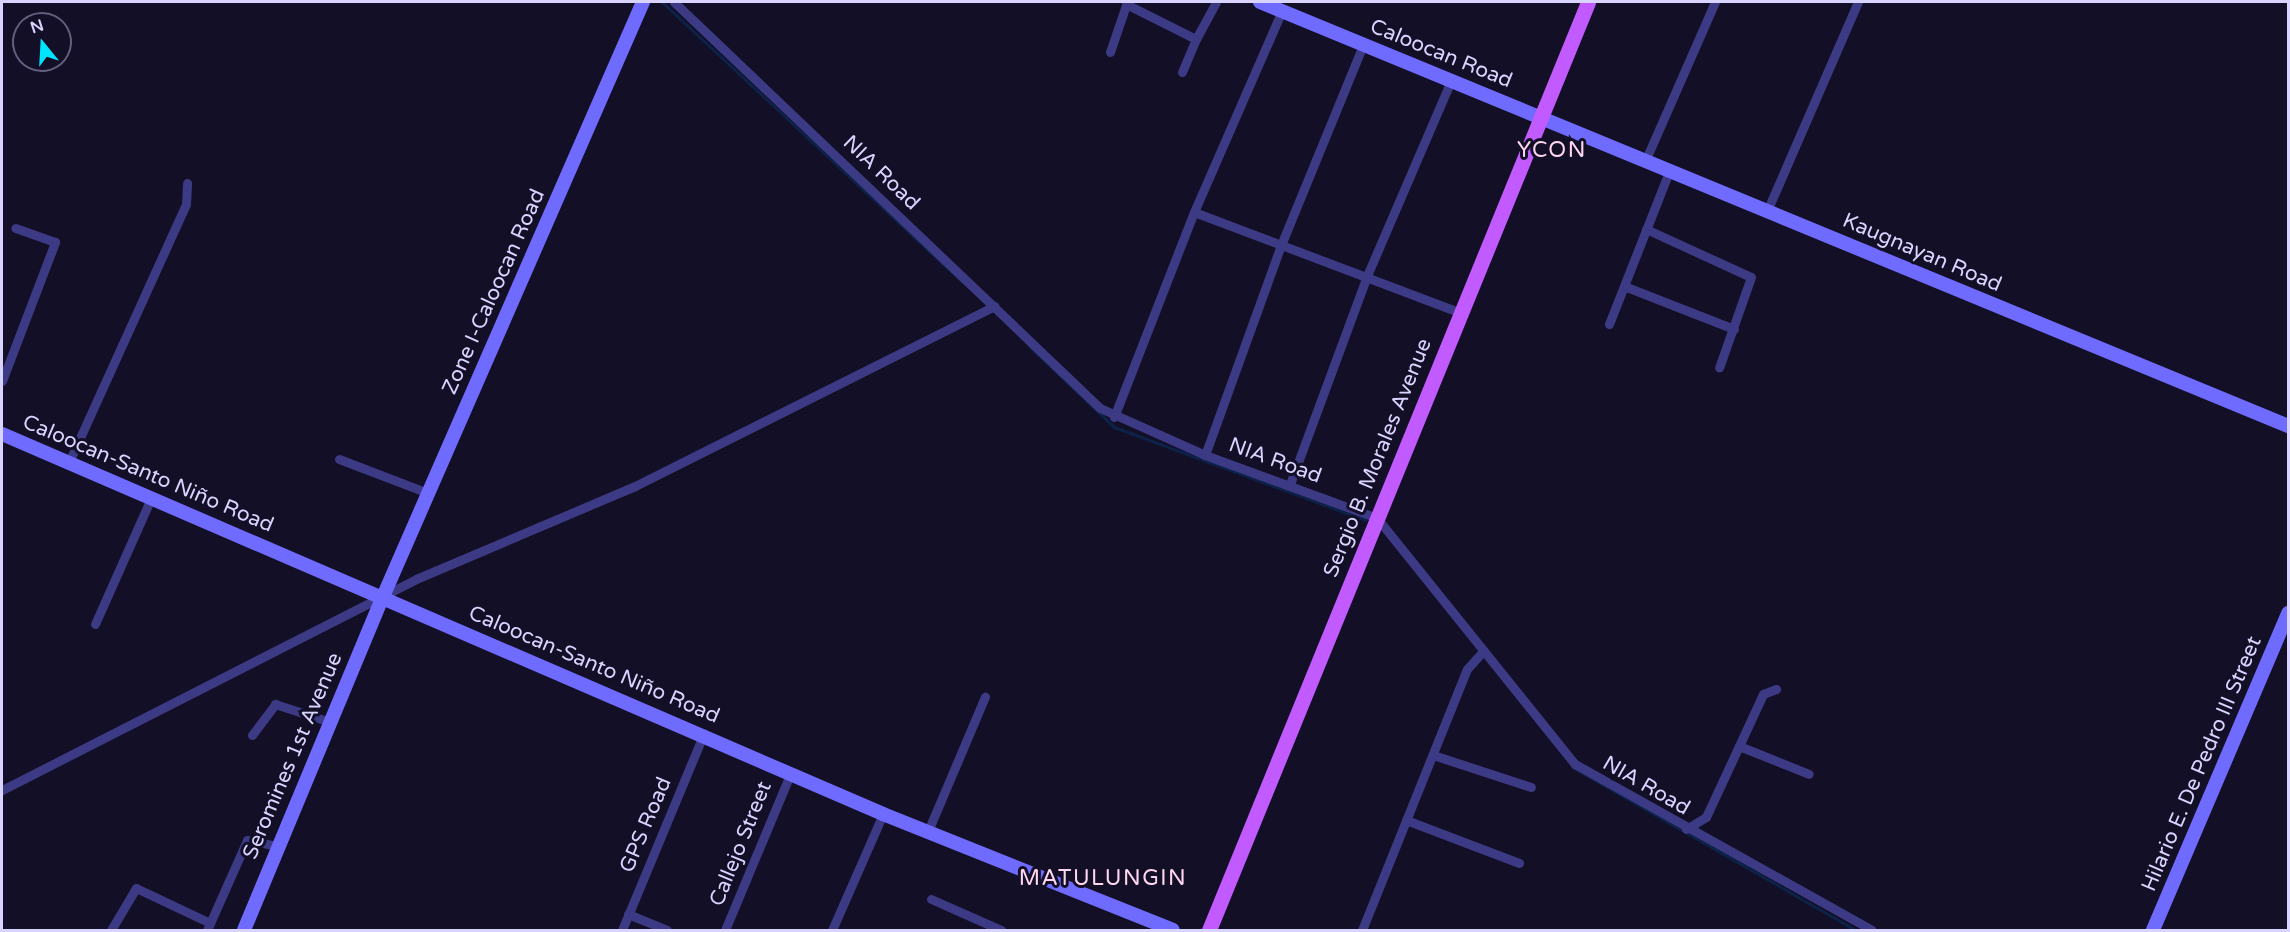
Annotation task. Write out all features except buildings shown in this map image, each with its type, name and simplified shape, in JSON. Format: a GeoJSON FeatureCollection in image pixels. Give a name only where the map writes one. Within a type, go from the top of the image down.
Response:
{"type":"FeatureCollection","features":[{"type":"Feature","properties":{"kind":"main road","name":"Sergio B. Morales Avenue"},"geometry":{"type":"LineString","coordinates":[[1209,930],[1377,518],[1458,312],[1588,2]]}},
{"type":"Feature","properties":{"kind":"street","name":"Zone I-Caloocan Road"},"geometry":{"type":"LineString","coordinates":[[382,598],[643,2]]}},
{"type":"Feature","properties":{"kind":"street","name":"NIA Road"},"geometry":{"type":"LineString","coordinates":[[674,2],[1114,417],[1205,455],[1290,484],[1377,518],[1479,655],[1575,764],[1686,830],[1872,930]]}},
{"type":"Feature","properties":{"kind":"street"},"geometry":{"type":"LineString","coordinates":[[1182,72],[1196,39],[1216,2]]}},
{"type":"Feature","properties":{"kind":"street","name":"Caloocan Road"},"geometry":{"type":"LineString","coordinates":[[1264,2],[1281,12],[1542,115]]}},
{"type":"Feature","properties":{"kind":"street"},"geometry":{"type":"LineString","coordinates":[[1646,159],[1715,2]]}},
{"type":"Feature","properties":{"kind":"street"},"geometry":{"type":"LineString","coordinates":[[1767,211],[1858,2]]}},
{"type":"Feature","properties":{"kind":"street"},"geometry":{"type":"LineString","coordinates":[[1110,52],[1126,3],[1196,39]]}},
{"type":"Feature","properties":{"kind":"street"},"geometry":{"type":"LineString","coordinates":[[1114,417],[1194,212],[1281,12]]}},
{"type":"Feature","properties":{"kind":"street"},"geometry":{"type":"LineString","coordinates":[[1205,455],[1281,245],[1364,45]]}},
{"type":"Feature","properties":{"kind":"street"},"geometry":{"type":"LineString","coordinates":[[1290,484],[1366,278],[1451,81]]}},
{"type":"Feature","properties":{"kind":"street","name":"Kaugnayan Road"},"geometry":{"type":"LineString","coordinates":[[1542,115],[1767,211],[2289,426]]}},
{"type":"Feature","properties":{"kind":"street"},"geometry":{"type":"LineString","coordinates":[[1609,324],[1670,169]]}},
{"type":"Feature","properties":{"kind":"street"},"geometry":{"type":"LineString","coordinates":[[69,462],[186,204],[187,183]]}},
{"type":"Feature","properties":{"kind":"street"},"geometry":{"type":"LineString","coordinates":[[1194,212],[1458,312]]}},
{"type":"Feature","properties":{"kind":"street"},"geometry":{"type":"LineString","coordinates":[[2,381],[55,242],[15,228]]}},
{"type":"Feature","properties":{"kind":"street"},"geometry":{"type":"LineString","coordinates":[[1646,230],[1751,277],[1719,368]]}},
{"type":"Feature","properties":{"kind":"street"},"geometry":{"type":"LineString","coordinates":[[1624,286],[1734,329]]}},
{"type":"Feature","properties":{"kind":"street"},"geometry":{"type":"LineString","coordinates":[[2,790],[382,598],[635,486],[994,306]]}},
{"type":"Feature","properties":{"kind":"street","name":"Caloocan-Santo Niño Road"},"geometry":{"type":"LineString","coordinates":[[2,434],[382,598],[704,733],[883,814],[1173,930]]}},
{"type":"Feature","properties":{"kind":"street"},"geometry":{"type":"LineString","coordinates":[[339,459],[428,493]]}},
{"type":"Feature","properties":{"kind":"street"},"geometry":{"type":"LineString","coordinates":[[95,624],[151,498]]}},
{"type":"Feature","properties":{"kind":"street","name":"Seromines 1st Avenue"},"geometry":{"type":"LineString","coordinates":[[244,930],[382,598]]}},
{"type":"Feature","properties":{"kind":"street","name":"Hilario E. De Pedro III Street"},"geometry":{"type":"LineString","coordinates":[[2153,930],[2289,613]]}},
{"type":"Feature","properties":{"kind":"street"},"geometry":{"type":"LineString","coordinates":[[1362,930],[1433,755],[1479,655]]}},
{"type":"Feature","properties":{"kind":"street"},"geometry":{"type":"LineString","coordinates":[[1686,830],[1706,817],[1763,694],[1776,690]]}},
{"type":"Feature","properties":{"kind":"street"},"geometry":{"type":"LineString","coordinates":[[928,831],[985,697]]}},
{"type":"Feature","properties":{"kind":"street"},"geometry":{"type":"LineString","coordinates":[[252,735],[275,704],[330,722]]}},
{"type":"Feature","properties":{"kind":"street","name":"GPS Road"},"geometry":{"type":"LineString","coordinates":[[622,930],[704,733]]}},
{"type":"Feature","properties":{"kind":"street"},"geometry":{"type":"LineString","coordinates":[[1739,746],[1809,774]]}},
{"type":"Feature","properties":{"kind":"street"},"geometry":{"type":"LineString","coordinates":[[1433,755],[1531,787]]}},
{"type":"Feature","properties":{"kind":"street","name":"Callejo Street"},"geometry":{"type":"LineString","coordinates":[[725,930],[791,772]]}},
{"type":"Feature","properties":{"kind":"street"},"geometry":{"type":"LineString","coordinates":[[832,930],[883,814]]}},
{"type":"Feature","properties":{"kind":"street"},"geometry":{"type":"LineString","coordinates":[[1406,820],[1519,863]]}},
{"type":"Feature","properties":{"kind":"street"},"geometry":{"type":"LineString","coordinates":[[111,930],[136,888],[209,927],[247,840],[279,846]]}},
{"type":"Feature","properties":{"kind":"street"},"geometry":{"type":"LineString","coordinates":[[932,899],[1001,930]]}},
{"type":"Feature","properties":{"kind":"street"},"geometry":{"type":"LineString","coordinates":[[628,914],[667,930]]}},
{"type":"Feature","properties":{"kind":"waterway"},"geometry":{"type":"LineString","coordinates":[[662,2],[963,283]]}},
{"type":"Feature","properties":{"kind":"waterway"},"geometry":{"type":"LineString","coordinates":[[1029,346],[1114,427],[1365,520]]}},
{"type":"Feature","properties":{"kind":"waterway"},"geometry":{"type":"LineString","coordinates":[[1572,767],[1856,930]]}},
{"type":"Feature","properties":{"kind":"district","name":"YCON"},"geometry":{"type":"Point","coordinates":[1552,151]}},
{"type":"Feature","properties":{"kind":"district","name":"MATULUNGIN"},"geometry":{"type":"Point","coordinates":[1103,879]}}]}
